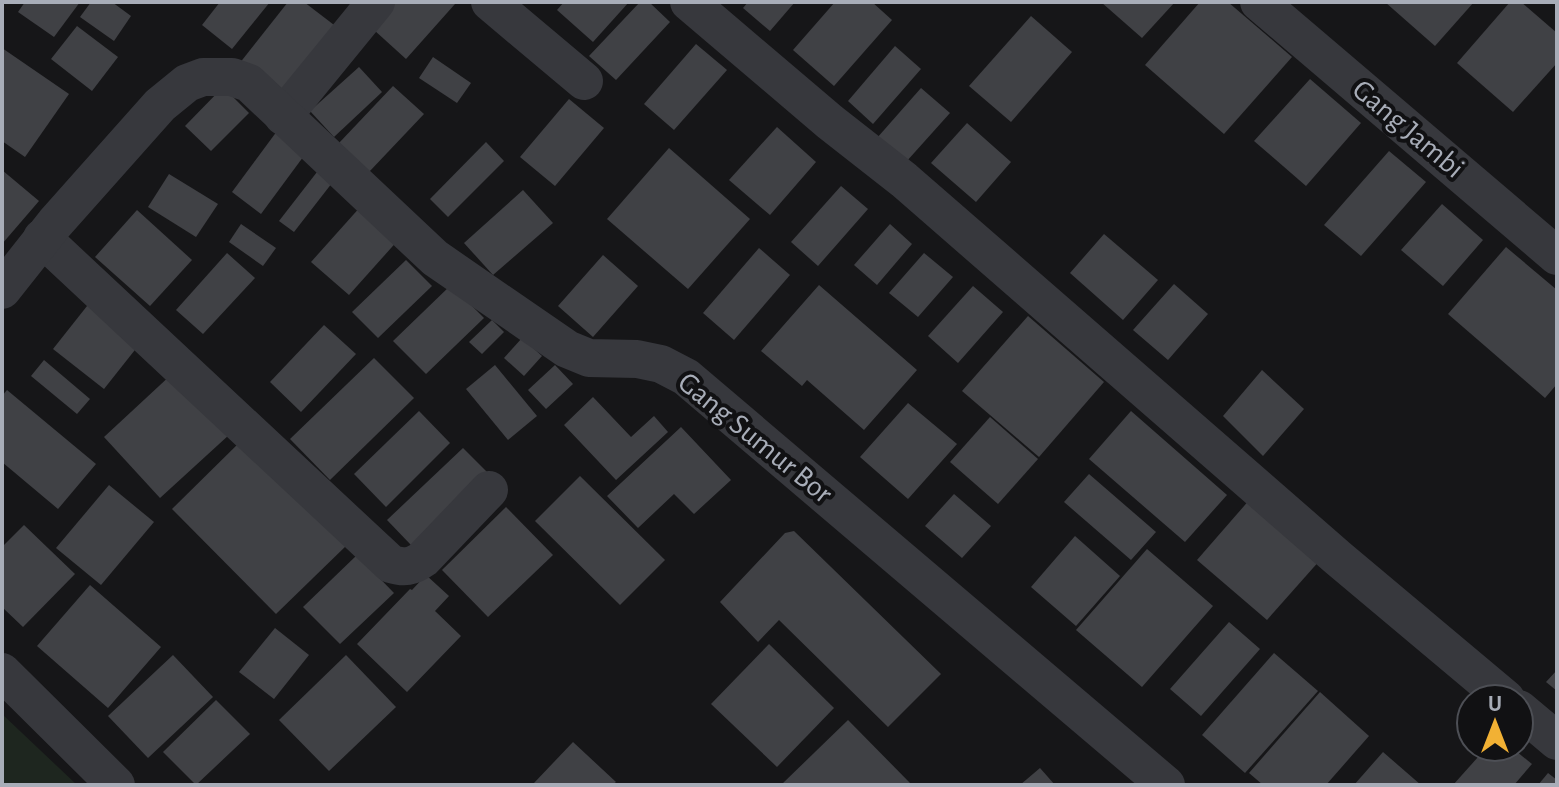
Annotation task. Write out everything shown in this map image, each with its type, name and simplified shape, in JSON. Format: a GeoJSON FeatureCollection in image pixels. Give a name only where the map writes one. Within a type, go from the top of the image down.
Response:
{"type":"FeatureCollection","features":[{"type":"Feature","properties":{"kind":"street"},"geometry":{"type":"LineString","coordinates":[[283,116],[376,2]]}},
{"type":"Feature","properties":{"kind":"street"},"geometry":{"type":"LineString","coordinates":[[490,2],[584,81]]}},
{"type":"Feature","properties":{"kind":"street"},"geometry":{"type":"LineString","coordinates":[[689,2],[830,122],[904,180],[1338,558],[1487,683]]}},
{"type":"Feature","properties":{"kind":"street","name":"Gang Jambi"},"geometry":{"type":"LineString","coordinates":[[1259,2],[1557,256]]}},
{"type":"Feature","properties":{"kind":"street","name":"Gang Sumur Bor"},"geometry":{"type":"LineString","coordinates":[[2,290],[42,238],[160,105],[187,83],[203,77],[232,77],[249,83],[435,258],[567,349],[589,358],[637,359],[661,364],[686,377],[1166,785]]}},
{"type":"Feature","properties":{"kind":"street"},"geometry":{"type":"LineString","coordinates":[[42,238],[391,564],[401,567],[415,565],[423,559],[489,490]]}},
{"type":"Feature","properties":{"kind":"street"},"geometry":{"type":"LineString","coordinates":[[2,672],[116,785]]}},
{"type":"Feature","properties":{"kind":"street"},"geometry":{"type":"LineString","coordinates":[[1535,722],[1557,741]]}},
{"type":"Feature","properties":{"kind":"shaded area"},"geometry":{"type":"Polygon","coordinates":[[[2,714],[77,785],[2,785],[2,714]]]}},
{"type":"Feature","properties":{"kind":"building"},"geometry":{"type":"Polygon","coordinates":[[[25,2],[80,2],[54,37],[18,12],[25,2]]]}},
{"type":"Feature","properties":{"kind":"building"},"geometry":{"type":"Polygon","coordinates":[[[91,2],[112,2],[131,16],[114,41],[80,17],[91,2]]]}},
{"type":"Feature","properties":{"kind":"building"},"geometry":{"type":"Polygon","coordinates":[[[220,2],[270,2],[232,49],[202,25],[220,2]]]}},
{"type":"Feature","properties":{"kind":"building"},"geometry":{"type":"Polygon","coordinates":[[[288,2],[304,2],[338,28],[284,98],[239,64],[288,2]]]}},
{"type":"Feature","properties":{"kind":"building"},"geometry":{"type":"Polygon","coordinates":[[[380,2],[455,4],[406,59],[363,20],[380,2]]]}},
{"type":"Feature","properties":{"kind":"building"},"geometry":{"type":"Polygon","coordinates":[[[564,2],[629,2],[593,42],[557,10],[564,2]]]}},
{"type":"Feature","properties":{"kind":"building"},"geometry":{"type":"Polygon","coordinates":[[[640,2],[649,2],[670,22],[616,80],[589,56],[640,2]]]}},
{"type":"Feature","properties":{"kind":"building"},"geometry":{"type":"Polygon","coordinates":[[[748,2],[795,2],[770,31],[743,8],[748,2]]]}},
{"type":"Feature","properties":{"kind":"building"},"geometry":{"type":"Polygon","coordinates":[[[835,2],[872,2],[892,20],[834,86],[793,50],[835,2]]]}},
{"type":"Feature","properties":{"kind":"building"},"geometry":{"type":"Polygon","coordinates":[[[1101,2],[1175,2],[1142,38],[1101,2]]]}},
{"type":"Feature","properties":{"kind":"building"},"geometry":{"type":"Polygon","coordinates":[[[1200,2],[1228,2],[1292,57],[1224,134],[1145,65],[1200,2]]]}},
{"type":"Feature","properties":{"kind":"building"},"geometry":{"type":"Polygon","coordinates":[[[1385,2],[1474,2],[1435,46],[1385,2]]]}},
{"type":"Feature","properties":{"kind":"building"},"geometry":{"type":"Polygon","coordinates":[[[1510,2],[1521,2],[1557,33],[1557,63],[1513,112],[1457,63],[1510,2]]]}},
{"type":"Feature","properties":{"kind":"building"},"geometry":{"type":"Polygon","coordinates":[[[1031,16],[1072,52],[1011,122],[969,86],[1031,16]]]}},
{"type":"Feature","properties":{"kind":"building"},"geometry":{"type":"Polygon","coordinates":[[[77,26],[118,57],[92,91],[51,59],[77,26]]]}},
{"type":"Feature","properties":{"kind":"building"},"geometry":{"type":"Polygon","coordinates":[[[696,44],[727,70],[674,130],[644,104],[696,44]]]}},
{"type":"Feature","properties":{"kind":"building"},"geometry":{"type":"Polygon","coordinates":[[[895,46],[921,69],[873,124],[848,101],[895,46]]]}},
{"type":"Feature","properties":{"kind":"building"},"geometry":{"type":"Polygon","coordinates":[[[2,48],[69,94],[25,157],[2,141],[2,48]]]}},
{"type":"Feature","properties":{"kind":"building"},"geometry":{"type":"Polygon","coordinates":[[[433,57],[471,83],[457,103],[419,78],[433,57]]]}},
{"type":"Feature","properties":{"kind":"building"},"geometry":{"type":"Polygon","coordinates":[[[359,67],[382,92],[334,137],[310,111],[359,67]]]}},
{"type":"Feature","properties":{"kind":"building"},"geometry":{"type":"Polygon","coordinates":[[[1310,79],[1361,123],[1306,186],[1254,141],[1310,79]]]}},
{"type":"Feature","properties":{"kind":"building"},"geometry":{"type":"Polygon","coordinates":[[[393,86],[424,114],[369,172],[339,143],[393,86]]]}},
{"type":"Feature","properties":{"kind":"building"},"geometry":{"type":"Polygon","coordinates":[[[223,87],[249,113],[211,151],[185,126],[223,87]]]}},
{"type":"Feature","properties":{"kind":"building"},"geometry":{"type":"Polygon","coordinates":[[[921,88],[950,113],[906,162],[877,138],[921,88]]]}},
{"type":"Feature","properties":{"kind":"building"},"geometry":{"type":"Polygon","coordinates":[[[569,99],[604,128],[555,186],[520,157],[569,99]]]}},
{"type":"Feature","properties":{"kind":"building"},"geometry":{"type":"Polygon","coordinates":[[[967,123],[1011,162],[976,202],[931,163],[967,123]]]}},
{"type":"Feature","properties":{"kind":"building"},"geometry":{"type":"Polygon","coordinates":[[[280,127],[309,149],[261,214],[232,192],[280,127]]]}},
{"type":"Feature","properties":{"kind":"building"},"geometry":{"type":"Polygon","coordinates":[[[777,127],[816,162],[770,215],[729,180],[777,127]]]}},
{"type":"Feature","properties":{"kind":"building"},"geometry":{"type":"Polygon","coordinates":[[[486,142],[504,161],[448,217],[430,199],[486,142]]]}},
{"type":"Feature","properties":{"kind":"building"},"geometry":{"type":"Polygon","coordinates":[[[669,148],[750,219],[688,289],[607,219],[669,148]]]}},
{"type":"Feature","properties":{"kind":"building"},"geometry":{"type":"Polygon","coordinates":[[[1389,151],[1426,182],[1361,256],[1324,225],[1389,151]]]}},
{"type":"Feature","properties":{"kind":"building"},"geometry":{"type":"Polygon","coordinates":[[[2,170],[39,201],[2,244],[2,170]]]}},
{"type":"Feature","properties":{"kind":"building"},"geometry":{"type":"Polygon","coordinates":[[[317,172],[332,183],[294,232],[279,221],[317,172]]]}},
{"type":"Feature","properties":{"kind":"building"},"geometry":{"type":"Polygon","coordinates":[[[169,174],[218,204],[196,237],[148,207],[169,174]]]}},
{"type":"Feature","properties":{"kind":"building"},"geometry":{"type":"Polygon","coordinates":[[[841,186],[868,209],[818,266],[791,242],[841,186]]]}},
{"type":"Feature","properties":{"kind":"building"},"geometry":{"type":"Polygon","coordinates":[[[523,190],[553,223],[493,275],[464,243],[523,190]]]}},
{"type":"Feature","properties":{"kind":"building"},"geometry":{"type":"Polygon","coordinates":[[[1442,204],[1483,240],[1443,286],[1401,250],[1442,204]]]}},
{"type":"Feature","properties":{"kind":"building"},"geometry":{"type":"Polygon","coordinates":[[[362,205],[400,238],[349,295],[311,262],[362,205]]]}},
{"type":"Feature","properties":{"kind":"building"},"geometry":{"type":"Polygon","coordinates":[[[137,210],[192,260],[150,306],[95,257],[137,210]]]}},
{"type":"Feature","properties":{"kind":"building"},"geometry":{"type":"Polygon","coordinates":[[[241,224],[276,248],[263,266],[229,242],[241,224]]]}},
{"type":"Feature","properties":{"kind":"building"},"geometry":{"type":"Polygon","coordinates":[[[890,224],[912,244],[877,285],[854,265],[890,224]]]}},
{"type":"Feature","properties":{"kind":"building"},"geometry":{"type":"Polygon","coordinates":[[[1104,234],[1158,280],[1123,320],[1070,273],[1104,234]]]}},
{"type":"Feature","properties":{"kind":"building"},"geometry":{"type":"Polygon","coordinates":[[[1506,247],[1557,290],[1557,384],[1545,398],[1448,314],[1506,247]]]}},
{"type":"Feature","properties":{"kind":"building"},"geometry":{"type":"Polygon","coordinates":[[[759,248],[790,275],[734,340],[703,313],[759,248]]]}},
{"type":"Feature","properties":{"kind":"building"},"geometry":{"type":"Polygon","coordinates":[[[227,253],[255,278],[203,334],[176,310],[227,253]]]}},
{"type":"Feature","properties":{"kind":"building"},"geometry":{"type":"Polygon","coordinates":[[[924,253],[953,277],[918,317],[889,293],[924,253]]]}},
{"type":"Feature","properties":{"kind":"building"},"geometry":{"type":"Polygon","coordinates":[[[603,255],[638,286],[593,337],[558,306],[603,255]]]}},
{"type":"Feature","properties":{"kind":"building"},"geometry":{"type":"Polygon","coordinates":[[[406,260],[432,286],[378,338],[352,312],[406,260]]]}},
{"type":"Feature","properties":{"kind":"building"},"geometry":{"type":"Polygon","coordinates":[[[1174,284],[1208,314],[1168,360],[1133,330],[1174,284]]]}},
{"type":"Feature","properties":{"kind":"building"},"geometry":{"type":"Polygon","coordinates":[[[451,285],[484,318],[426,374],[393,341],[451,285]]]}},
{"type":"Feature","properties":{"kind":"building"},"geometry":{"type":"Polygon","coordinates":[[[819,285],[917,370],[864,430],[807,380],[802,386],[761,351],[819,285]]]}},
{"type":"Feature","properties":{"kind":"building"},"geometry":{"type":"Polygon","coordinates":[[[973,286],[1003,312],[958,363],[928,336],[973,286]]]}},
{"type":"Feature","properties":{"kind":"building"},"geometry":{"type":"Polygon","coordinates":[[[91,301],[142,341],[104,389],[53,349],[91,301]]]}},
{"type":"Feature","properties":{"kind":"building"},"geometry":{"type":"Polygon","coordinates":[[[1028,316],[1104,382],[1039,457],[962,391],[1028,316]]]}},
{"type":"Feature","properties":{"kind":"building"},"geometry":{"type":"Polygon","coordinates":[[[492,320],[504,332],[482,354],[469,342],[492,320]]]}},
{"type":"Feature","properties":{"kind":"building"},"geometry":{"type":"Polygon","coordinates":[[[324,325],[356,354],[301,412],[270,382],[324,325]]]}},
{"type":"Feature","properties":{"kind":"building"},"geometry":{"type":"Polygon","coordinates":[[[522,338],[542,356],[524,376],[504,358],[522,338]]]}},
{"type":"Feature","properties":{"kind":"building"},"geometry":{"type":"Polygon","coordinates":[[[374,358],[414,398],[330,480],[290,439],[374,358]]]}},
{"type":"Feature","properties":{"kind":"building"},"geometry":{"type":"Polygon","coordinates":[[[44,360],[90,399],[77,414],[31,376],[44,360]]]}},
{"type":"Feature","properties":{"kind":"building"},"geometry":{"type":"Polygon","coordinates":[[[495,365],[537,416],[508,440],[466,389],[495,365]]]}},
{"type":"Feature","properties":{"kind":"building"},"geometry":{"type":"Polygon","coordinates":[[[555,365],[573,384],[546,409],[528,390],[555,365]]]}},
{"type":"Feature","properties":{"kind":"building"},"geometry":{"type":"Polygon","coordinates":[[[1262,370],[1304,409],[1263,456],[1223,416],[1262,370]]]}},
{"type":"Feature","properties":{"kind":"building"},"geometry":{"type":"Polygon","coordinates":[[[173,373],[230,434],[160,498],[104,437],[173,373]]]}},
{"type":"Feature","properties":{"kind":"building"},"geometry":{"type":"Polygon","coordinates":[[[7,390],[96,464],[58,509],[2,462],[2,396],[7,390]]]}},
{"type":"Feature","properties":{"kind":"building"},"geometry":{"type":"Polygon","coordinates":[[[593,397],[631,437],[654,416],[668,432],[616,480],[564,425],[593,397]]]}},
{"type":"Feature","properties":{"kind":"building"},"geometry":{"type":"Polygon","coordinates":[[[908,403],[957,444],[908,499],[860,457],[908,403]]]}},
{"type":"Feature","properties":{"kind":"building"},"geometry":{"type":"Polygon","coordinates":[[[419,411],[450,443],[386,507],[354,474],[419,411]]]}},
{"type":"Feature","properties":{"kind":"building"},"geometry":{"type":"Polygon","coordinates":[[[1131,411],[1227,495],[1185,542],[1089,459],[1131,411]]]}},
{"type":"Feature","properties":{"kind":"building"},"geometry":{"type":"Polygon","coordinates":[[[990,417],[1038,459],[998,504],[950,462],[990,417]]]}},
{"type":"Feature","properties":{"kind":"building"},"geometry":{"type":"Polygon","coordinates":[[[681,427],[731,480],[694,514],[674,494],[638,528],[607,496],[681,427]]]}},
{"type":"Feature","properties":{"kind":"building"},"geometry":{"type":"Polygon","coordinates":[[[243,439],[348,544],[276,614],[172,509],[243,439]]]}},
{"type":"Feature","properties":{"kind":"building"},"geometry":{"type":"Polygon","coordinates":[[[463,448],[487,472],[411,545],[387,520],[463,448]]]}},
{"type":"Feature","properties":{"kind":"building"},"geometry":{"type":"Polygon","coordinates":[[[1089,474],[1156,532],[1131,560],[1064,502],[1089,474]]]}},
{"type":"Feature","properties":{"kind":"building"},"geometry":{"type":"Polygon","coordinates":[[[580,476],[665,560],[620,605],[535,521],[580,476]]]}},
{"type":"Feature","properties":{"kind":"building"},"geometry":{"type":"Polygon","coordinates":[[[109,485],[154,522],[101,585],[56,548],[109,485]]]}},
{"type":"Feature","properties":{"kind":"building"},"geometry":{"type":"Polygon","coordinates":[[[954,494],[991,526],[962,558],[925,526],[954,494]]]}},
{"type":"Feature","properties":{"kind":"building"},"geometry":{"type":"Polygon","coordinates":[[[1251,498],[1321,559],[1267,620],[1197,560],[1251,498]]]}},
{"type":"Feature","properties":{"kind":"building"},"geometry":{"type":"Polygon","coordinates":[[[506,507],[553,555],[488,617],[442,570],[506,507]]]}},
{"type":"Feature","properties":{"kind":"building"},"geometry":{"type":"Polygon","coordinates":[[[24,525],[75,574],[23,627],[2,607],[2,547],[24,525]]]}},
{"type":"Feature","properties":{"kind":"building"},"geometry":{"type":"Polygon","coordinates":[[[794,531],[941,674],[888,727],[779,620],[758,642],[720,602],[785,533],[794,531]]]}},
{"type":"Feature","properties":{"kind":"building"},"geometry":{"type":"Polygon","coordinates":[[[1075,536],[1120,576],[1076,626],[1031,587],[1075,536]]]}},
{"type":"Feature","properties":{"kind":"building"},"geometry":{"type":"Polygon","coordinates":[[[1147,549],[1213,606],[1142,687],[1076,630],[1147,549]]]}},
{"type":"Feature","properties":{"kind":"building"},"geometry":{"type":"Polygon","coordinates":[[[357,555],[394,593],[340,644],[303,607],[357,555]]]}},
{"type":"Feature","properties":{"kind":"building"},"geometry":{"type":"Polygon","coordinates":[[[426,575],[449,596],[435,611],[461,636],[407,692],[357,644],[426,575]]]}},
{"type":"Feature","properties":{"kind":"building"},"geometry":{"type":"Polygon","coordinates":[[[90,585],[161,647],[108,708],[37,646],[90,585]]]}},
{"type":"Feature","properties":{"kind":"building"},"geometry":{"type":"Polygon","coordinates":[[[1229,622],[1260,649],[1201,716],[1170,689],[1229,622]]]}},
{"type":"Feature","properties":{"kind":"building"},"geometry":{"type":"Polygon","coordinates":[[[275,628],[309,655],[274,699],[239,672],[275,628]]]}},
{"type":"Feature","properties":{"kind":"building"},"geometry":{"type":"Polygon","coordinates":[[[769,644],[834,708],[777,767],[711,704],[769,644]]]}},
{"type":"Feature","properties":{"kind":"building"},"geometry":{"type":"Polygon","coordinates":[[[1274,653],[1318,691],[1245,773],[1202,735],[1274,653]]]}},
{"type":"Feature","properties":{"kind":"building"},"geometry":{"type":"Polygon","coordinates":[[[173,655],[213,697],[148,758],[108,716],[173,655]]]}},
{"type":"Feature","properties":{"kind":"building"},"geometry":{"type":"Polygon","coordinates":[[[346,655],[396,707],[329,771],[279,720],[346,655]]]}},
{"type":"Feature","properties":{"kind":"building"},"geometry":{"type":"Polygon","coordinates":[[[1557,670],[1557,691],[1546,682],[1557,670]]]}},
{"type":"Feature","properties":{"kind":"building"},"geometry":{"type":"Polygon","coordinates":[[[1320,692],[1369,736],[1326,785],[1263,785],[1249,773],[1320,692]]]}},
{"type":"Feature","properties":{"kind":"building"},"geometry":{"type":"Polygon","coordinates":[[[216,700],[250,734],[196,785],[163,752],[216,700]]]}},
{"type":"Feature","properties":{"kind":"building"},"geometry":{"type":"Polygon","coordinates":[[[848,720],[912,785],[781,785],[848,720]]]}},
{"type":"Feature","properties":{"kind":"building"},"geometry":{"type":"Polygon","coordinates":[[[573,742],[616,782],[612,785],[536,785],[534,783],[573,742]]]}},
{"type":"Feature","properties":{"kind":"building"},"geometry":{"type":"Polygon","coordinates":[[[1383,752],[1421,785],[1354,785],[1383,752]]]}},
{"type":"Feature","properties":{"kind":"building"},"geometry":{"type":"Polygon","coordinates":[[[1473,763],[1532,764],[1514,785],[1453,785],[1473,763]]]}},
{"type":"Feature","properties":{"kind":"building"},"geometry":{"type":"Polygon","coordinates":[[[1040,768],[1055,785],[1020,785],[1040,768]]]}},
{"type":"Feature","properties":{"kind":"building"},"geometry":{"type":"Polygon","coordinates":[[[1548,773],[1557,780],[1557,785],[1538,785],[1548,773]]]}}]}
